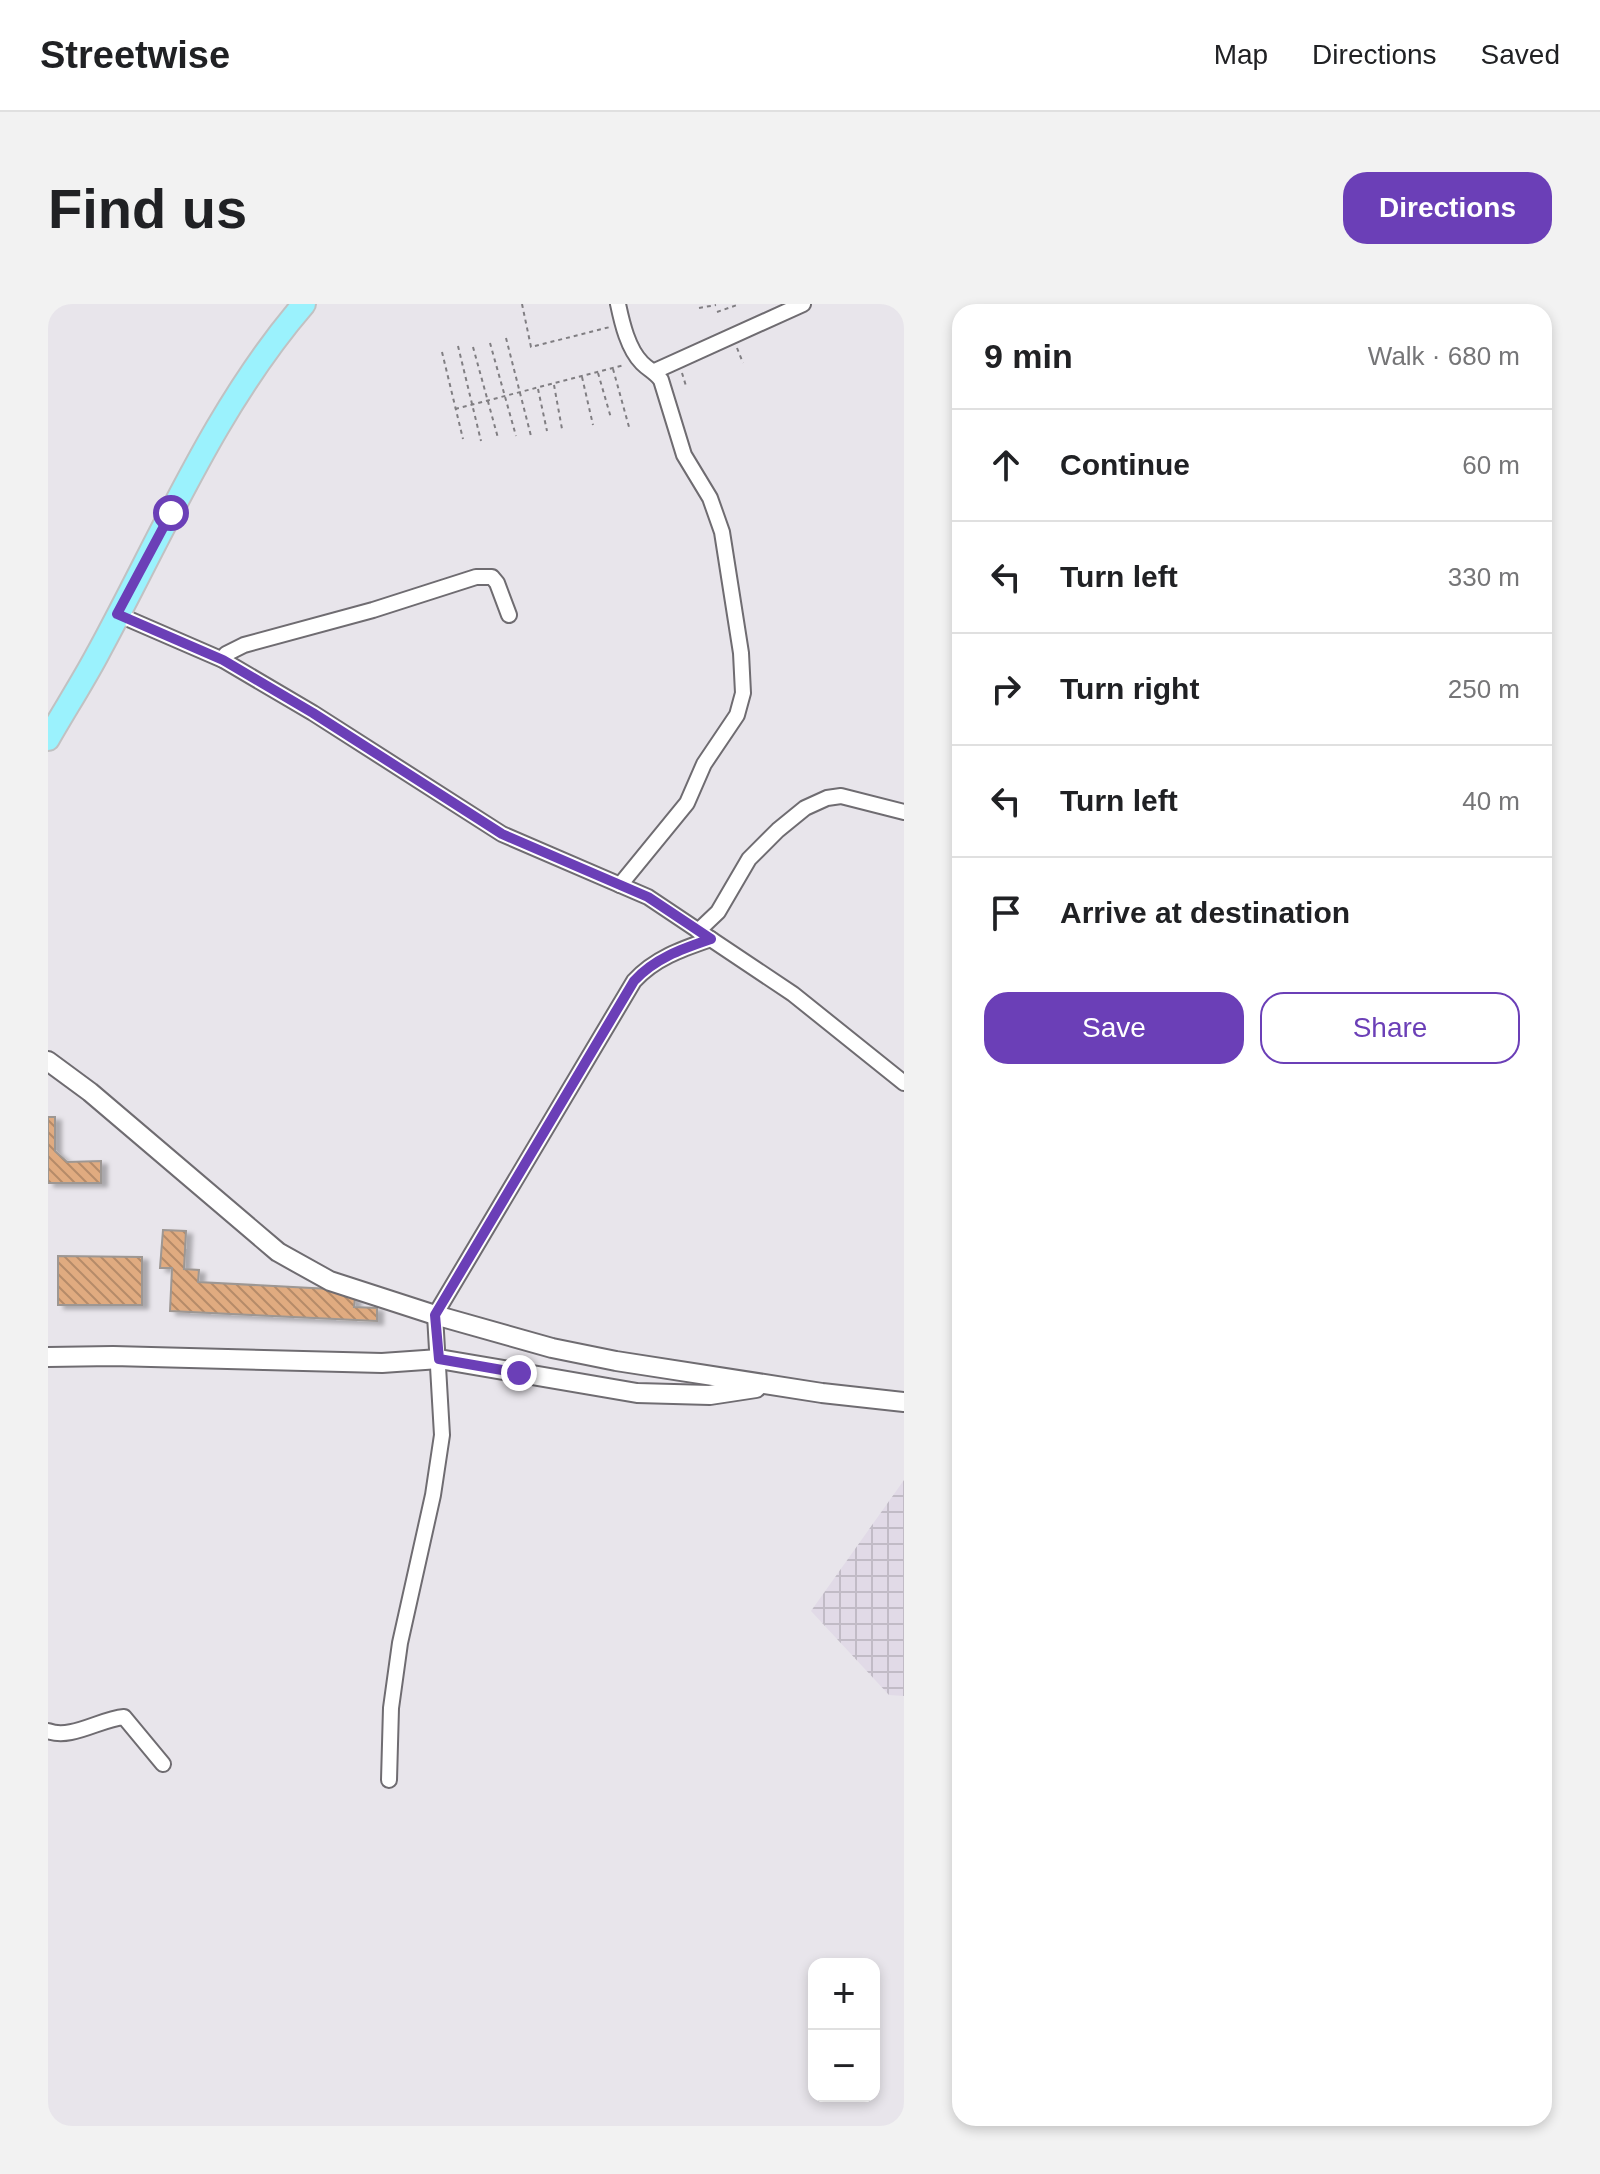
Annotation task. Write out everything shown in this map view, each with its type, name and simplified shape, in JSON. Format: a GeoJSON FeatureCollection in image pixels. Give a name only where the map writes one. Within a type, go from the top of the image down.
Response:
{"type":"FeatureCollection","features":[{"type":"Feature","properties":{"kind":"main road"},"geometry":{"type":"LineString","coordinates":[[48,739],[98,654],[211,438],[274,338],[304,304]]}},
{"type":"Feature","properties":{"kind":"street"},"geometry":{"type":"LineString","coordinates":[[618,304],[632,349],[641,361],[655,371],[670,407],[684,455],[710,498],[722,532],[741,653],[743,693],[737,715],[704,764],[687,803],[620,885]]}},
{"type":"Feature","properties":{"kind":"street"},"geometry":{"type":"LineString","coordinates":[[655,371],[803,304]]}},
{"type":"Feature","properties":{"kind":"street"},"geometry":{"type":"LineString","coordinates":[[223,660],[226,654],[244,645],[373,610],[476,577],[492,577],[509,615]]}},
{"type":"Feature","properties":{"kind":"street"},"geometry":{"type":"LineString","coordinates":[[117,614],[223,660],[313,713],[502,834],[648,897],[793,994],[904,1083]]}},
{"type":"Feature","properties":{"kind":"street"},"geometry":{"type":"LineString","coordinates":[[389,1780],[391,1708],[400,1643],[433,1495],[442,1435],[435,1315],[634,981],[645,968],[705,935],[749,859],[805,808],[827,798],[841,796],[904,812]]}},
{"type":"Feature","properties":{"kind":"street"},"geometry":{"type":"LineString","coordinates":[[48,1061],[90,1092],[278,1252],[330,1281],[552,1348],[616,1361],[904,1402]]}},
{"type":"Feature","properties":{"kind":"street"},"geometry":{"type":"LineString","coordinates":[[48,1357],[382,1363],[439,1359],[637,1393],[710,1395],[779,1385]]}},
{"type":"Feature","properties":{"kind":"street"},"geometry":{"type":"LineString","coordinates":[[48,1731],[64,1734],[124,1717],[163,1764]]}},
{"type":"Feature","properties":{"kind":"path"},"geometry":{"type":"LineString","coordinates":[[522,304],[531,347],[623,324]]}},
{"type":"Feature","properties":{"kind":"path"},"geometry":{"type":"LineString","coordinates":[[699,308],[716,305]]}},
{"type":"Feature","properties":{"kind":"path"},"geometry":{"type":"LineString","coordinates":[[717,312],[737,305]]}},
{"type":"Feature","properties":{"kind":"path"},"geometry":{"type":"LineString","coordinates":[[506,338],[531,436]]}},
{"type":"Feature","properties":{"kind":"path"},"geometry":{"type":"LineString","coordinates":[[490,343],[516,436]]}},
{"type":"Feature","properties":{"kind":"path"},"geometry":{"type":"LineString","coordinates":[[458,346],[481,441]]}},
{"type":"Feature","properties":{"kind":"path"},"geometry":{"type":"LineString","coordinates":[[473,347],[498,438]]}},
{"type":"Feature","properties":{"kind":"path"},"geometry":{"type":"LineString","coordinates":[[442,352],[463,439]]}},
{"type":"Feature","properties":{"kind":"path"},"geometry":{"type":"LineString","coordinates":[[455,409],[641,361]]}},
{"type":"Feature","properties":{"kind":"path"},"geometry":{"type":"LineString","coordinates":[[612,368],[629,427]]}},
{"type":"Feature","properties":{"kind":"path"},"geometry":{"type":"LineString","coordinates":[[597,372],[611,418]]}},
{"type":"Feature","properties":{"kind":"path"},"geometry":{"type":"LineString","coordinates":[[582,376],[593,425]]}},
{"type":"Feature","properties":{"kind":"path"},"geometry":{"type":"LineString","coordinates":[[554,383],[562,429]]}},
{"type":"Feature","properties":{"kind":"path"},"geometry":{"type":"LineString","coordinates":[[538,387],[547,431]]}},
{"type":"Feature","properties":{"kind":"shaded area"},"geometry":{"type":"Polygon","coordinates":[[[904,1480],[904,1696],[889,1695],[811,1611],[904,1480]]]}},
{"type":"Feature","properties":{"kind":"building"},"geometry":{"type":"Polygon","coordinates":[[[48,1117],[55,1117],[55,1151],[67,1162],[101,1161],[101,1183],[48,1183],[48,1117]]]}},
{"type":"Feature","properties":{"kind":"building"},"geometry":{"type":"Polygon","coordinates":[[[163,1230],[186,1231],[184,1269],[199,1270],[198,1282],[349,1290],[349,1297],[355,1298],[354,1307],[377,1308],[377,1321],[170,1311],[172,1268],[160,1268],[163,1230]]]}},
{"type":"Feature","properties":{"kind":"building"},"geometry":{"type":"Polygon","coordinates":[[[58,1256],[142,1257],[142,1305],[58,1305],[58,1256]]]}},
{"type":"Feature","properties":{"kind":"route"},"geometry":{"type":"LineString","coordinates":[[171,513],[117,614],[223,660],[313,713],[502,834],[648,897],[711,939],[665,957],[645,968],[634,981],[435,1315],[439,1359],[519,1373]]}}]}
